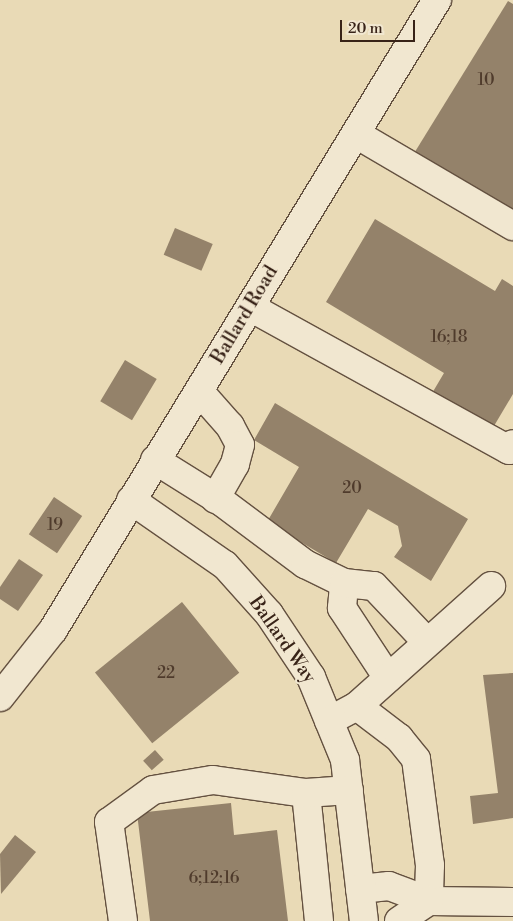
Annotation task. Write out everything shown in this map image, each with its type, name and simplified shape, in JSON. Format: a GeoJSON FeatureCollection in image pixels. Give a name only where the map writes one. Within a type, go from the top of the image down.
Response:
{"type":"FeatureCollection","features":[{"type":"Feature","properties":{"kind":"street","name":"Ballard Road"},"geometry":{"type":"LineString","coordinates":[[0,697],[53,630],[437,0]]}},
{"type":"Feature","properties":{"kind":"street"},"geometry":{"type":"LineString","coordinates":[[356,134],[513,226]]}},
{"type":"Feature","properties":{"kind":"street"},"geometry":{"type":"LineString","coordinates":[[250,307],[509,450],[513,444]]}},
{"type":"Feature","properties":{"kind":"street"},"geometry":{"type":"LineString","coordinates":[[199,391],[230,426],[240,445],[235,464],[215,499]]}},
{"type":"Feature","properties":{"kind":"street"},"geometry":{"type":"LineString","coordinates":[[156,460],[215,499],[305,564],[344,583],[374,586],[428,642]]}},
{"type":"Feature","properties":{"kind":"street","name":"Ballard Way"},"geometry":{"type":"LineString","coordinates":[[131,500],[225,565],[269,614],[311,676],[345,760],[364,921]]}},
{"type":"Feature","properties":{"kind":"street"},"geometry":{"type":"LineString","coordinates":[[344,583],[342,608],[388,678]]}},
{"type":"Feature","properties":{"kind":"street"},"geometry":{"type":"LineString","coordinates":[[329,721],[357,706],[490,586]]}},
{"type":"Feature","properties":{"kind":"street"},"geometry":{"type":"LineString","coordinates":[[357,706],[399,738],[416,760],[430,865],[429,901]]}},
{"type":"Feature","properties":{"kind":"street"},"geometry":{"type":"LineString","coordinates":[[123,921],[109,822],[153,790],[213,780],[306,793],[348,790]]}},
{"type":"Feature","properties":{"kind":"street"},"geometry":{"type":"LineString","coordinates":[[306,793],[319,921]]}},
{"type":"Feature","properties":{"kind":"street"},"geometry":{"type":"LineString","coordinates":[[360,889],[389,886],[429,901],[513,902]]}},
{"type":"Feature","properties":{"kind":"street"},"geometry":{"type":"LineString","coordinates":[[399,921],[429,901]]}},
{"type":"Feature","properties":{"kind":"building"},"geometry":{"type":"Polygon","coordinates":[[[508,1],[513,4],[513,216],[413,155],[508,1]]]}},
{"type":"Feature","properties":{"kind":"building"},"geometry":{"type":"Polygon","coordinates":[[[375,219],[495,291],[502,279],[513,286],[513,394],[491,431],[431,395],[444,373],[326,302],[375,219]]]}},
{"type":"Feature","properties":{"kind":"building"},"geometry":{"type":"Polygon","coordinates":[[[175,228],[213,244],[201,271],[164,255],[175,228]]]}},
{"type":"Feature","properties":{"kind":"building"},"geometry":{"type":"Polygon","coordinates":[[[125,360],[157,379],[132,420],[100,401],[125,360]]]}},
{"type":"Feature","properties":{"kind":"building"},"geometry":{"type":"Polygon","coordinates":[[[275,403],[468,519],[431,581],[394,557],[402,546],[398,526],[368,509],[336,563],[267,522],[299,467],[254,440],[275,403]]]}},
{"type":"Feature","properties":{"kind":"building"},"geometry":{"type":"Polygon","coordinates":[[[54,497],[82,516],[57,553],[29,534],[54,497]]]}},
{"type":"Feature","properties":{"kind":"building"},"geometry":{"type":"Polygon","coordinates":[[[19,559],[43,575],[18,611],[0,599],[0,587],[19,559]]]}},
{"type":"Feature","properties":{"kind":"building"},"geometry":{"type":"Polygon","coordinates":[[[182,602],[239,673],[152,743],[95,672],[182,602]]]}},
{"type":"Feature","properties":{"kind":"building"},"geometry":{"type":"Polygon","coordinates":[[[513,673],[513,818],[473,824],[470,796],[498,793],[483,675],[513,673]]]}},
{"type":"Feature","properties":{"kind":"building"},"geometry":{"type":"Polygon","coordinates":[[[155,750],[164,760],[152,770],[143,761],[155,750]]]}},
{"type":"Feature","properties":{"kind":"building"},"geometry":{"type":"Polygon","coordinates":[[[231,803],[234,835],[277,830],[288,921],[150,921],[137,813],[231,803]]]}},
{"type":"Feature","properties":{"kind":"building"},"geometry":{"type":"Polygon","coordinates":[[[15,835],[36,852],[1,894],[0,854],[15,835]]]}}]}
